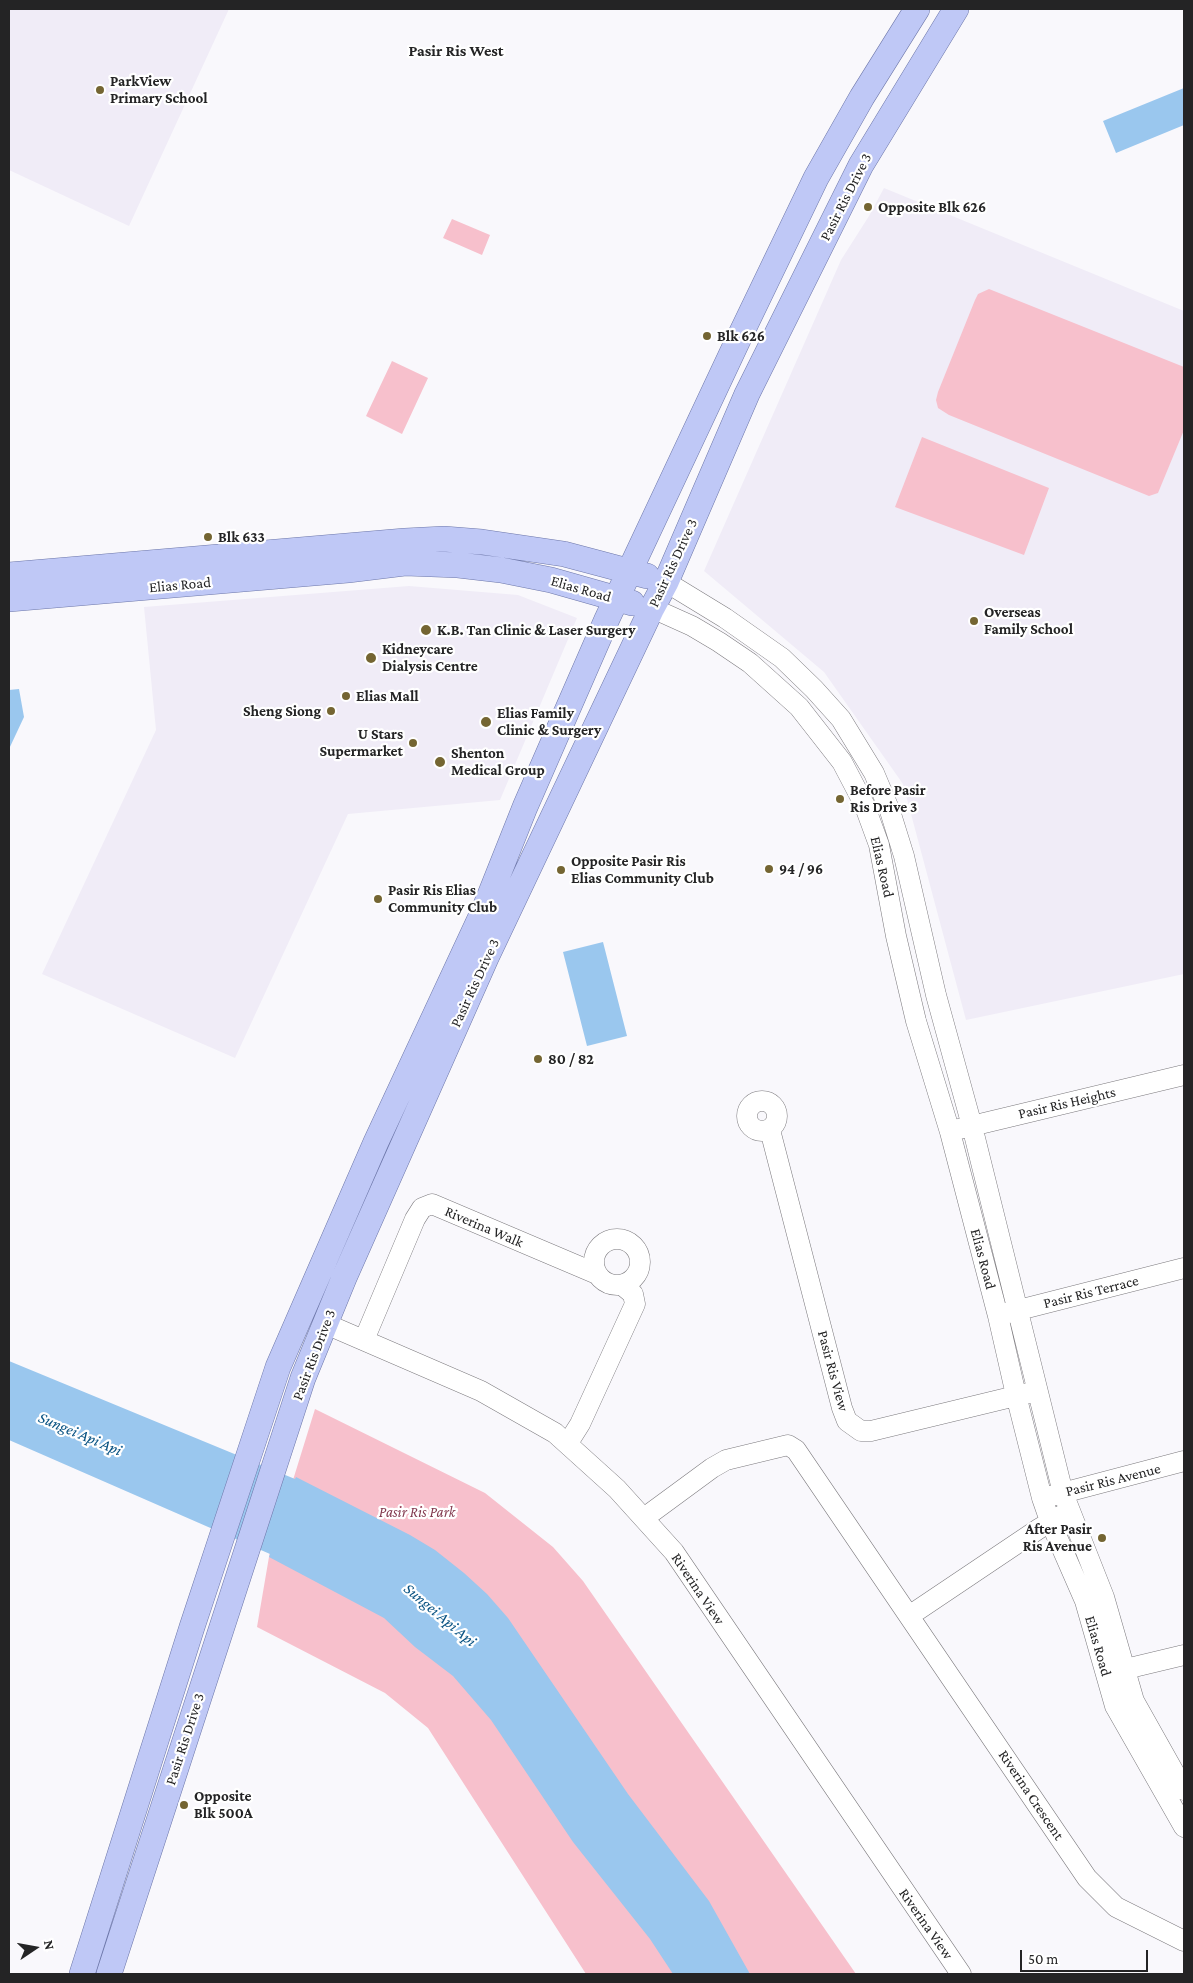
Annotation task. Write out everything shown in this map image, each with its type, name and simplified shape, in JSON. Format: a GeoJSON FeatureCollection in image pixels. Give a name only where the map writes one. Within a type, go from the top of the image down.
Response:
{"type":"FeatureCollection","features":[{"type":"Feature","properties":{"kind":"main road","name":"Pasir Ris Drive 3"},"geometry":{"type":"LineString","coordinates":[[82,1974],[192,1627],[278,1368],[384,1124],[484,910],[525,807],[616,599],[631,571],[740,335],[816,178],[862,97],[917,9]]}},
{"type":"Feature","properties":{"kind":"main road","name":"Pasir Ris Drive 3"},"geometry":{"type":"LineString","coordinates":[[109,1974],[303,1378],[344,1278],[440,1060],[652,608],[666,582],[748,394],[860,165],[956,9]]}},
{"type":"Feature","properties":{"kind":"main road","name":"Elias Road"},"geometry":{"type":"LineString","coordinates":[[9,575],[405,540],[444,539],[482,542],[564,554],[666,582]]}},
{"type":"Feature","properties":{"kind":"main road","name":"Elias Road"},"geometry":{"type":"LineString","coordinates":[[9,599],[405,564],[458,564],[551,580],[652,608]]}},
{"type":"Feature","properties":{"kind":"street","name":"Elias Road"},"geometry":{"type":"LineString","coordinates":[[666,582],[725,618],[782,658],[841,719],[874,773],[904,856],[936,994],[1019,1310],[1062,1493],[1104,1597],[1134,1701],[1184,1790]]}},
{"type":"Feature","properties":{"kind":"street","name":"Elias Road"},"geometry":{"type":"LineString","coordinates":[[652,608],[692,626],[719,642],[750,663],[799,707],[842,762],[864,804],[879,846],[896,936],[916,1020],[950,1132],[998,1316],[1042,1498],[1085,1601],[1115,1706],[1184,1827]]}},
{"type":"Feature","properties":{"kind":"street","name":"Pasir Ris Heights"},"geometry":{"type":"LineString","coordinates":[[950,1132],[1184,1075]]}},
{"type":"Feature","properties":{"kind":"street","name":"Pasir Ris View"},"geometry":{"type":"LineString","coordinates":[[770,1130],[842,1408],[847,1421],[861,1431],[871,1431],[1037,1391]]}},
{"type":"Feature","properties":{"kind":"street","name":"Riverina Walk"},"geometry":{"type":"LineString","coordinates":[[364,1340],[415,1219],[422,1208],[432,1204],[597,1274],[609,1283],[622,1284]]}},
{"type":"Feature","properties":{"kind":"street"},"geometry":{"type":"LineString","coordinates":[[568,1443],[580,1424],[635,1304],[632,1294],[622,1284],[636,1274],[639,1267],[636,1249],[622,1239],[606,1241],[600,1246],[594,1258],[597,1274]]}},
{"type":"Feature","properties":{"kind":"street","name":"Pasir Ris Terrace"},"geometry":{"type":"LineString","coordinates":[[998,1316],[1184,1268]]}},
{"type":"Feature","properties":{"kind":"street","name":"Riverina View"},"geometry":{"type":"LineString","coordinates":[[326,1324],[396,1356],[481,1391],[555,1433],[617,1488],[674,1552],[961,1974]]}},
{"type":"Feature","properties":{"kind":"street","name":"Riverina Crescent"},"geometry":{"type":"LineString","coordinates":[[644,1518],[712,1468],[726,1460],[788,1445],[796,1450],[1087,1878],[1116,1907],[1184,1941]]}},
{"type":"Feature","properties":{"kind":"street","name":"Pasir Ris Avenue"},"geometry":{"type":"LineString","coordinates":[[1042,1498],[1184,1461]]}},
{"type":"Feature","properties":{"kind":"street"},"geometry":{"type":"LineString","coordinates":[[909,1616],[1050,1521],[1069,1512]]}},
{"type":"Feature","properties":{"kind":"street"},"geometry":{"type":"LineString","coordinates":[[1106,1673],[1184,1655]]}},
{"type":"Feature","properties":{"kind":"shaded area","name":"ParkView Primary School"},"geometry":{"type":"Polygon","coordinates":[[[9,9],[229,9],[129,226],[9,170],[9,9]]]}},
{"type":"Feature","properties":{"kind":"shaded area","name":"Overseas Family School"},"geometry":{"type":"Polygon","coordinates":[[[884,188],[1184,311],[1184,974],[966,1020],[903,784],[824,672],[704,571],[841,260],[884,188]]]}},
{"type":"Feature","properties":{"kind":"shaded area"},"geometry":{"type":"Polygon","coordinates":[[[409,586],[518,595],[577,618],[500,800],[348,814],[235,1058],[42,974],[156,730],[144,607],[409,586]]]}},
{"type":"Feature","properties":{"kind":"green space"},"geometry":{"type":"Polygon","coordinates":[[[452,219],[490,235],[482,255],[443,238],[452,219]]]}},
{"type":"Feature","properties":{"kind":"green space"},"geometry":{"type":"Polygon","coordinates":[[[989,289],[1184,367],[1184,430],[1158,493],[1149,496],[949,415],[938,408],[936,400],[938,392],[975,300],[978,294],[989,289]]]}},
{"type":"Feature","properties":{"kind":"green space"},"geometry":{"type":"Polygon","coordinates":[[[392,361],[428,378],[402,434],[366,416],[392,361]]]}},
{"type":"Feature","properties":{"kind":"green space"},"geometry":{"type":"Polygon","coordinates":[[[922,437],[1049,488],[1024,555],[895,507],[922,437]]]}},
{"type":"Feature","properties":{"kind":"green space","name":"Pasir Ris Park"},"geometry":{"type":"Polygon","coordinates":[[[315,1409],[485,1493],[553,1547],[583,1581],[856,1974],[743,1974],[293,1480],[315,1409]]]}},
{"type":"Feature","properties":{"kind":"green space"},"geometry":{"type":"Polygon","coordinates":[[[270,1551],[455,1654],[676,1974],[586,1974],[428,1728],[385,1693],[257,1627],[270,1551]]]}},
{"type":"Feature","properties":{"kind":"water"},"geometry":{"type":"Polygon","coordinates":[[[1184,88],[1184,125],[1116,153],[1103,121],[1184,88]]]}},
{"type":"Feature","properties":{"kind":"water"},"geometry":{"type":"Polygon","coordinates":[[[19,689],[24,717],[9,749],[9,690],[19,689]]]}},
{"type":"Feature","properties":{"kind":"water"},"geometry":{"type":"Polygon","coordinates":[[[603,942],[627,1036],[587,1046],[563,952],[603,942]]]}},
{"type":"Feature","properties":{"kind":"water","name":"Sungei Api Api"},"geometry":{"type":"Polygon","coordinates":[[[9,1361],[295,1479],[296,1477],[410,1535],[435,1550],[464,1573],[487,1594],[508,1618],[628,1794],[709,1901],[750,1974],[673,1974],[650,1939],[573,1842],[491,1720],[453,1676],[415,1647],[384,1618],[269,1557],[270,1554],[9,1440],[9,1361]]]}},
{"type":"Feature","properties":{"kind":"place","name":"ParkView Primary School"},"geometry":{"type":"Point","coordinates":[100,90]}},
{"type":"Feature","properties":{"kind":"place","name":"Opposite Blk 626"},"geometry":{"type":"Point","coordinates":[868,207]}},
{"type":"Feature","properties":{"kind":"place","name":"Blk 626"},"geometry":{"type":"Point","coordinates":[707,336]}},
{"type":"Feature","properties":{"kind":"place","name":"Blk 633"},"geometry":{"type":"Point","coordinates":[208,537]}},
{"type":"Feature","properties":{"kind":"place","name":"Overseas Family School"},"geometry":{"type":"Point","coordinates":[974,621]}},
{"type":"Feature","properties":{"kind":"place","name":"K.B. Tan Clinic & Laser Surgery"},"geometry":{"type":"Point","coordinates":[426,630]}},
{"type":"Feature","properties":{"kind":"place","name":"Kidneycare Dialysis Centre"},"geometry":{"type":"Point","coordinates":[371,658]}},
{"type":"Feature","properties":{"kind":"place","name":"Elias Mall"},"geometry":{"type":"Point","coordinates":[346,696]}},
{"type":"Feature","properties":{"kind":"place","name":"Sheng Siong"},"geometry":{"type":"Point","coordinates":[331,711]}},
{"type":"Feature","properties":{"kind":"place","name":"Elias Family Clinic & Surgery"},"geometry":{"type":"Point","coordinates":[486,722]}},
{"type":"Feature","properties":{"kind":"place","name":"U Stars Supermarket"},"geometry":{"type":"Point","coordinates":[413,743]}},
{"type":"Feature","properties":{"kind":"place","name":"Shenton Medical Group"},"geometry":{"type":"Point","coordinates":[440,762]}},
{"type":"Feature","properties":{"kind":"place","name":"Before Pasir Ris Drive 3"},"geometry":{"type":"Point","coordinates":[840,799]}},
{"type":"Feature","properties":{"kind":"place","name":"94 / 96"},"geometry":{"type":"Point","coordinates":[769,869]}},
{"type":"Feature","properties":{"kind":"place","name":"Opposite Pasir Ris Elias Community Club"},"geometry":{"type":"Point","coordinates":[561,870]}},
{"type":"Feature","properties":{"kind":"place","name":"Pasir Ris Elias Community Club"},"geometry":{"type":"Point","coordinates":[378,899]}},
{"type":"Feature","properties":{"kind":"place","name":"80 / 82"},"geometry":{"type":"Point","coordinates":[538,1059]}},
{"type":"Feature","properties":{"kind":"place","name":"After Pasir Ris Avenue"},"geometry":{"type":"Point","coordinates":[1102,1538]}},
{"type":"Feature","properties":{"kind":"place","name":"Opposite Blk 500A"},"geometry":{"type":"Point","coordinates":[184,1805]}},
{"type":"Feature","properties":{"kind":"district","name":"Pasir Ris West"},"geometry":{"type":"Point","coordinates":[456,51]}}]}
